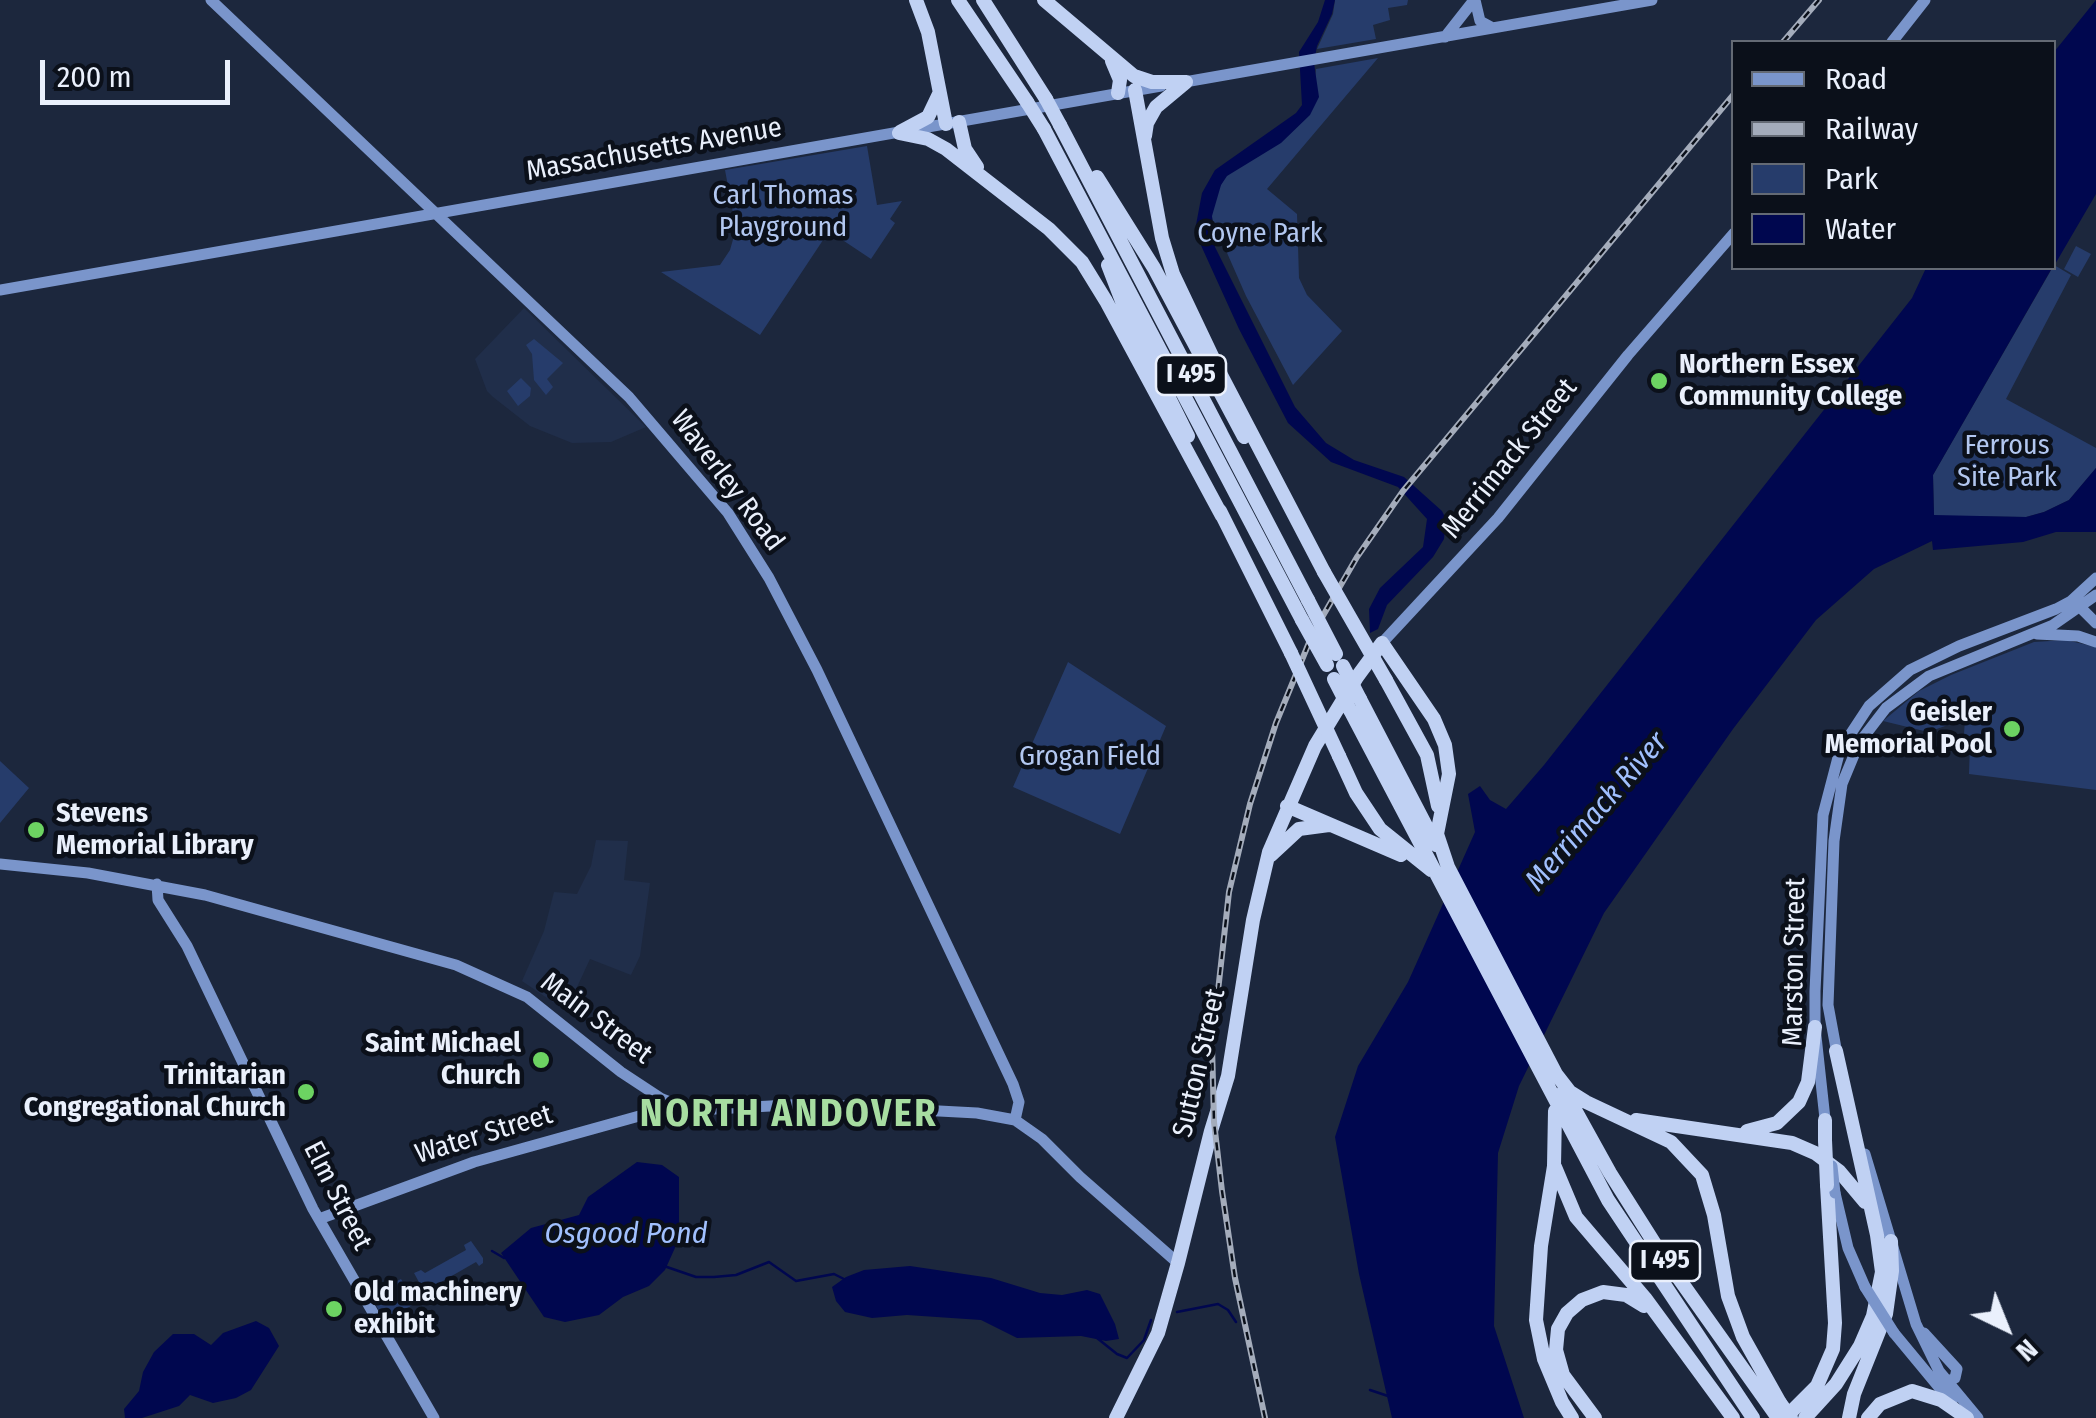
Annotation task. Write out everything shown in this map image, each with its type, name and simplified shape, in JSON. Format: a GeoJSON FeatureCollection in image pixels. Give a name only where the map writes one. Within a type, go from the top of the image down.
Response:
{"type":"FeatureCollection","features":[{"type":"Feature","properties":{"kind":"highway"},"geometry":{"type":"LineString","coordinates":[[916,0],[928,32],[939,93],[984,178]]}},
{"type":"Feature","properties":{"kind":"highway","name":"I 495"},"geometry":{"type":"LineString","coordinates":[[958,0],[1044,129],[1302,620],[1335,666]]}},
{"type":"Feature","properties":{"kind":"highway","name":"I 495"},"geometry":{"type":"LineString","coordinates":[[983,0],[1046,98],[1074,150],[1308,600],[1335,666],[1567,1111],[1617,1215],[1753,1418]]}},
{"type":"Feature","properties":{"kind":"highway"},"geometry":{"type":"LineString","coordinates":[[1044,0],[1111,58],[1142,79],[1186,82]]}},
{"type":"Feature","properties":{"kind":"highway"},"geometry":{"type":"LineString","coordinates":[[1111,58],[1121,86],[1118,93]]}},
{"type":"Feature","properties":{"kind":"highway"},"geometry":{"type":"LineString","coordinates":[[1144,141],[1147,123],[1156,107],[1186,82]]}},
{"type":"Feature","properties":{"kind":"highway"},"geometry":{"type":"LineString","coordinates":[[1135,90],[1162,238],[1173,274],[1289,510]]}},
{"type":"Feature","properties":{"kind":"highway"},"geometry":{"type":"LineString","coordinates":[[899,132],[928,117],[939,93]]}},
{"type":"Feature","properties":{"kind":"highway"},"geometry":{"type":"LineString","coordinates":[[899,132],[940,145],[1062,240],[1088,271],[1222,516],[1356,794],[1380,829],[1419,861]]}},
{"type":"Feature","properties":{"kind":"highway"},"geometry":{"type":"LineString","coordinates":[[1074,150],[1090,164],[1139,243],[1235,422],[1386,680],[1427,755],[1440,817]]}},
{"type":"Feature","properties":{"kind":"highway"},"geometry":{"type":"LineString","coordinates":[[1084,204],[1126,309],[1194,448],[1222,516]]}},
{"type":"Feature","properties":{"kind":"highway"},"geometry":{"type":"LineString","coordinates":[[1382,643],[1434,719],[1445,745],[1449,774],[1437,834],[1441,871],[1546,1088],[1557,1125],[1536,1320],[1544,1359],[1572,1418]]}},
{"type":"Feature","properties":{"kind":"highway","name":"Merrimack Street"},"geometry":{"type":"LineString","coordinates":[[1330,720],[1382,643]]}},
{"type":"Feature","properties":{"kind":"highway","name":"Sutton Street"},"geometry":{"type":"LineString","coordinates":[[1116,1418],[1158,1333],[1178,1264],[1228,1076],[1252,920],[1267,859],[1304,766],[1330,720]]}},
{"type":"Feature","properties":{"kind":"highway"},"geometry":{"type":"LineString","coordinates":[[1287,806],[1441,871],[1556,1074],[1570,1092],[1672,1142],[1702,1174],[1714,1214],[1728,1296],[1776,1410],[1788,1418],[1816,1386],[1833,1348],[1831,1189],[1825,1120]]}},
{"type":"Feature","properties":{"kind":"highway"},"geometry":{"type":"LineString","coordinates":[[1267,859],[1299,829],[1314,824],[1336,826]]}},
{"type":"Feature","properties":{"kind":"highway"},"geometry":{"type":"LineString","coordinates":[[1731,1133],[1762,1130],[1777,1123],[1799,1102],[1808,1082],[1814,1028]]}},
{"type":"Feature","properties":{"kind":"highway"},"geometry":{"type":"LineString","coordinates":[[1805,1418],[1843,1375],[1879,1296],[1882,1260],[1836,1051]]}},
{"type":"Feature","properties":{"kind":"highway","name":"I 495"},"geometry":{"type":"LineString","coordinates":[[1567,1111],[1660,1252],[1776,1410]]}},
{"type":"Feature","properties":{"kind":"highway"},"geometry":{"type":"LineString","coordinates":[[1617,1116],[1792,1144],[1815,1153],[1851,1183],[1873,1221]]}},
{"type":"Feature","properties":{"kind":"highway"},"geometry":{"type":"LineString","coordinates":[[1554,1166],[1576,1217],[1667,1327],[1733,1418]]}},
{"type":"Feature","properties":{"kind":"highway"},"geometry":{"type":"LineString","coordinates":[[1849,1418],[1854,1394],[1886,1314],[1892,1271],[1891,1241]]}},
{"type":"Feature","properties":{"kind":"highway"},"geometry":{"type":"LineString","coordinates":[[1595,1418],[1572,1392],[1557,1360],[1558,1329],[1568,1313],[1592,1295],[1615,1292],[1638,1299],[1667,1327]]}},
{"type":"Feature","properties":{"kind":"highway"},"geometry":{"type":"LineString","coordinates":[[1557,1388],[1581,1418]]}},
{"type":"Feature","properties":{"kind":"highway"},"geometry":{"type":"LineString","coordinates":[[1868,1418],[1880,1404],[1912,1391],[1942,1400],[1967,1418]]}},
{"type":"Feature","properties":{"kind":"main road","name":"Waverley Road"},"geometry":{"type":"LineString","coordinates":[[211,0],[649,418],[728,513],[761,564],[816,670],[1013,1084],[1019,1102],[1016,1120]]}},
{"type":"Feature","properties":{"kind":"main road"},"geometry":{"type":"LineString","coordinates":[[1474,0],[1480,21],[1492,28]]}},
{"type":"Feature","properties":{"kind":"main road"},"geometry":{"type":"LineString","coordinates":[[1445,38],[1474,0]]}},
{"type":"Feature","properties":{"kind":"main road","name":"Massachusetts Avenue"},"geometry":{"type":"LineString","coordinates":[[0,290],[1652,0]]}},
{"type":"Feature","properties":{"kind":"main road"},"geometry":{"type":"LineString","coordinates":[[1894,40],[1925,0]]}},
{"type":"Feature","properties":{"kind":"main road","name":"Merrimack Street"},"geometry":{"type":"LineString","coordinates":[[1382,643],[1498,518],[1628,354],[1731,236]]}},
{"type":"Feature","properties":{"kind":"main road"},"geometry":{"type":"LineString","coordinates":[[2096,578],[2076,607],[2077,622],[2096,640]]}},
{"type":"Feature","properties":{"kind":"main road"},"geometry":{"type":"LineString","coordinates":[[2076,607],[2096,595]]}},
{"type":"Feature","properties":{"kind":"main road"},"geometry":{"type":"LineString","coordinates":[[2076,607],[2096,623]]}},
{"type":"Feature","properties":{"kind":"main road","name":"Marston Street"},"geometry":{"type":"LineString","coordinates":[[1978,1418],[1948,1384],[1916,1324],[1836,1051],[1828,1005],[1837,808],[1851,758],[1886,708],[1914,685],[1947,666],[2032,634],[2076,607]]}},
{"type":"Feature","properties":{"kind":"main road","name":"Marston Street"},"geometry":{"type":"LineString","coordinates":[[1825,1120],[1814,1028],[1823,814],[1833,768],[1850,732],[1882,692],[1910,670],[1959,646],[2076,607]]}},
{"type":"Feature","properties":{"kind":"main road"},"geometry":{"type":"LineString","coordinates":[[2032,634],[2096,640]]}},
{"type":"Feature","properties":{"kind":"main road","name":"Main Street"},"geometry":{"type":"LineString","coordinates":[[0,864],[157,884],[385,943],[506,985],[535,1002],[618,1070],[662,1099],[688,1108],[807,1104],[974,1112],[1016,1120],[1042,1139],[1178,1264]]}},
{"type":"Feature","properties":{"kind":"main road","name":"Elm Street"},"geometry":{"type":"LineString","coordinates":[[157,884],[158,900],[187,946],[240,1063],[319,1219],[434,1418]]}},
{"type":"Feature","properties":{"kind":"main road","name":"Water Street"},"geometry":{"type":"LineString","coordinates":[[319,1219],[474,1162],[650,1112],[662,1099]]}},
{"type":"Feature","properties":{"kind":"main road"},"geometry":{"type":"LineString","coordinates":[[1831,1189],[1848,1248],[1865,1286],[1894,1333],[1967,1418]]}},
{"type":"Feature","properties":{"kind":"main road"},"geometry":{"type":"LineString","coordinates":[[1927,1375],[1948,1384]]}},
{"type":"Feature","properties":{"kind":"shaded area"},"geometry":{"type":"Polygon","coordinates":[[[524,308],[646,427],[611,442],[572,443],[530,426],[493,397],[475,359],[524,308]]]}},
{"type":"Feature","properties":{"kind":"shaded area"},"geometry":{"type":"Polygon","coordinates":[[[596,840],[628,841],[624,880],[650,883],[640,956],[631,975],[590,959],[566,1011],[522,981],[544,931],[554,892],[577,894],[591,866],[596,840]]]}},
{"type":"Feature","properties":{"kind":"green space"},"geometry":{"type":"Polygon","coordinates":[[[1335,0],[1408,0],[1407,5],[1388,8],[1390,20],[1373,25],[1376,39],[1317,49],[1335,0]]]}},
{"type":"Feature","properties":{"kind":"green space","name":"Coyne Park"},"geometry":{"type":"Polygon","coordinates":[[[1378,58],[1267,189],[1297,214],[1299,278],[1307,295],[1342,331],[1293,385],[1246,296],[1209,206],[1228,172],[1259,156],[1313,95],[1316,69],[1378,58]]]}},
{"type":"Feature","properties":{"kind":"green space","name":"Carl Thomas Playground"},"geometry":{"type":"Polygon","coordinates":[[[867,146],[877,205],[902,201],[890,219],[895,223],[871,259],[829,231],[760,335],[661,272],[720,265],[730,250],[736,229],[725,170],[867,146]]]}},
{"type":"Feature","properties":{"kind":"green space"},"geometry":{"type":"Polygon","coordinates":[[[2076,246],[2091,254],[2078,277],[2064,269],[2076,246]]]}},
{"type":"Feature","properties":{"kind":"green space","name":"Ferrous Site Park"},"geometry":{"type":"Polygon","coordinates":[[[2056,266],[2071,275],[2006,399],[2096,448],[2096,468],[2069,500],[2026,517],[1934,516],[1933,475],[2051,270],[2056,270],[2056,266]]]}},
{"type":"Feature","properties":{"kind":"green space"},"geometry":{"type":"Polygon","coordinates":[[[534,339],[563,363],[547,379],[553,387],[546,395],[534,380],[532,354],[526,345],[534,339]]]}},
{"type":"Feature","properties":{"kind":"green space"},"geometry":{"type":"Polygon","coordinates":[[[521,378],[531,388],[530,396],[518,406],[507,391],[521,378]]]}},
{"type":"Feature","properties":{"kind":"green space"},"geometry":{"type":"Polygon","coordinates":[[[2066,640],[2096,647],[2096,790],[1969,774],[1970,745],[1964,734],[1965,719],[1928,732],[1883,721],[1919,691],[1951,675],[2034,642],[2066,640]]]}},
{"type":"Feature","properties":{"kind":"green space","name":"Grogan Field"},"geometry":{"type":"Polygon","coordinates":[[[1068,662],[1166,726],[1120,834],[1013,787],[1068,662]]]}},
{"type":"Feature","properties":{"kind":"green space"},"geometry":{"type":"Polygon","coordinates":[[[0,761],[29,788],[0,823],[0,761]]]}},
{"type":"Feature","properties":{"kind":"green space"},"geometry":{"type":"Polygon","coordinates":[[[471,1241],[483,1263],[479,1266],[476,1262],[436,1285],[427,1291],[427,1297],[414,1273],[425,1273],[466,1250],[464,1245],[471,1241]]]}},
{"type":"Feature","properties":{"kind":"green space"},"geometry":{"type":"Polygon","coordinates":[[[401,1279],[416,1303],[385,1321],[370,1295],[401,1279]]]}},
{"type":"Feature","properties":{"kind":"water"},"geometry":{"type":"Polygon","coordinates":[[[1325,0],[1335,0],[1317,46],[1314,63],[1319,97],[1310,115],[1281,143],[1227,176],[1212,216],[1215,247],[1295,407],[1326,443],[1354,460],[1404,477],[1446,519],[1444,539],[1433,557],[1387,605],[1378,629],[1370,633],[1369,609],[1380,588],[1423,547],[1427,519],[1398,487],[1331,462],[1288,423],[1239,329],[1199,241],[1196,225],[1202,193],[1215,170],[1302,105],[1299,52],[1318,22],[1325,0]]]}},
{"type":"Feature","properties":{"kind":"water"},"geometry":{"type":"Polygon","coordinates":[[[2096,0],[2096,194],[2056,263],[2056,50],[2096,0]]]}},
{"type":"Feature","properties":{"kind":"water","name":"Merrimack River"},"geometry":{"type":"Polygon","coordinates":[[[1925,270],[2051,270],[1933,475],[1934,515],[2026,517],[2044,512],[2069,500],[2096,468],[2096,532],[2056,532],[2023,542],[1933,550],[1932,541],[1874,569],[1816,620],[1733,729],[1604,913],[1519,1086],[1498,1153],[1494,1326],[1524,1418],[1392,1418],[1359,1274],[1335,1137],[1358,1066],[1408,982],[1475,832],[1468,794],[1480,786],[1490,800],[1506,809],[1912,298],[1925,270]]]}},
{"type":"Feature","properties":{"kind":"water","name":"Osgood Pond"},"geometry":{"type":"Polygon","coordinates":[[[637,1162],[662,1165],[679,1177],[679,1239],[665,1270],[649,1286],[623,1297],[599,1315],[565,1322],[544,1317],[501,1253],[531,1228],[579,1215],[588,1197],[637,1162]]]}},
{"type":"Feature","properties":{"kind":"water"},"geometry":{"type":"Polygon","coordinates":[[[910,1266],[991,1278],[1040,1293],[1062,1295],[1087,1290],[1100,1294],[1119,1339],[1017,1338],[981,1320],[907,1315],[872,1318],[845,1312],[836,1301],[832,1287],[846,1277],[864,1270],[910,1266]]]}},
{"type":"Feature","properties":{"kind":"water"},"geometry":{"type":"Polygon","coordinates":[[[256,1321],[269,1328],[279,1346],[251,1390],[213,1403],[190,1395],[179,1406],[142,1418],[125,1418],[124,1409],[139,1391],[143,1372],[154,1352],[173,1334],[194,1334],[211,1345],[223,1333],[256,1321]]]}},
{"type":"Feature","properties":{"kind":"waterway"},"geometry":{"type":"LineString","coordinates":[[492,1251],[504,1258]]}},
{"type":"Feature","properties":{"kind":"waterway"},"geometry":{"type":"LineString","coordinates":[[664,1266],[696,1277],[714,1277],[736,1275],[769,1262],[796,1281],[834,1274],[844,1279]]}},
{"type":"Feature","properties":{"kind":"waterway"},"geometry":{"type":"LineString","coordinates":[[1177,1312],[1218,1304],[1236,1322]]}},
{"type":"Feature","properties":{"kind":"waterway"},"geometry":{"type":"LineString","coordinates":[[1097,1338],[1127,1358],[1144,1340],[1151,1320]]}},
{"type":"Feature","properties":{"kind":"waterway"},"geometry":{"type":"LineString","coordinates":[[1370,1390],[1388,1396]]}},
{"type":"Feature","properties":{"kind":"railway"},"geometry":{"type":"LineString","coordinates":[[1785,40],[1819,0]]}},
{"type":"Feature","properties":{"kind":"railway"},"geometry":{"type":"LineString","coordinates":[[1265,1418],[1235,1278],[1222,1191],[1214,1122],[1212,1045],[1229,892],[1250,804],[1276,723],[1313,633],[1357,557],[1403,491],[1731,98]]}},
{"type":"Feature","properties":{"kind":"place","name":"Northern Essex Community College"},"geometry":{"type":"Point","coordinates":[1659,381]}},
{"type":"Feature","properties":{"kind":"place","name":"Geisler Memorial Pool"},"geometry":{"type":"Point","coordinates":[2012,729]}},
{"type":"Feature","properties":{"kind":"place","name":"Stevens Memorial Library"},"geometry":{"type":"Point","coordinates":[36,830]}},
{"type":"Feature","properties":{"kind":"place","name":"Saint Michael Church"},"geometry":{"type":"Point","coordinates":[541,1060]}},
{"type":"Feature","properties":{"kind":"place","name":"Trinitarian Congregational Church"},"geometry":{"type":"Point","coordinates":[306,1092]}},
{"type":"Feature","properties":{"kind":"place","name":"Old machinery exhibit"},"geometry":{"type":"Point","coordinates":[334,1309]}},
{"type":"Feature","properties":{"kind":"district","name":"NORTH ANDOVER"},"geometry":{"type":"Point","coordinates":[789,1115]}}]}
